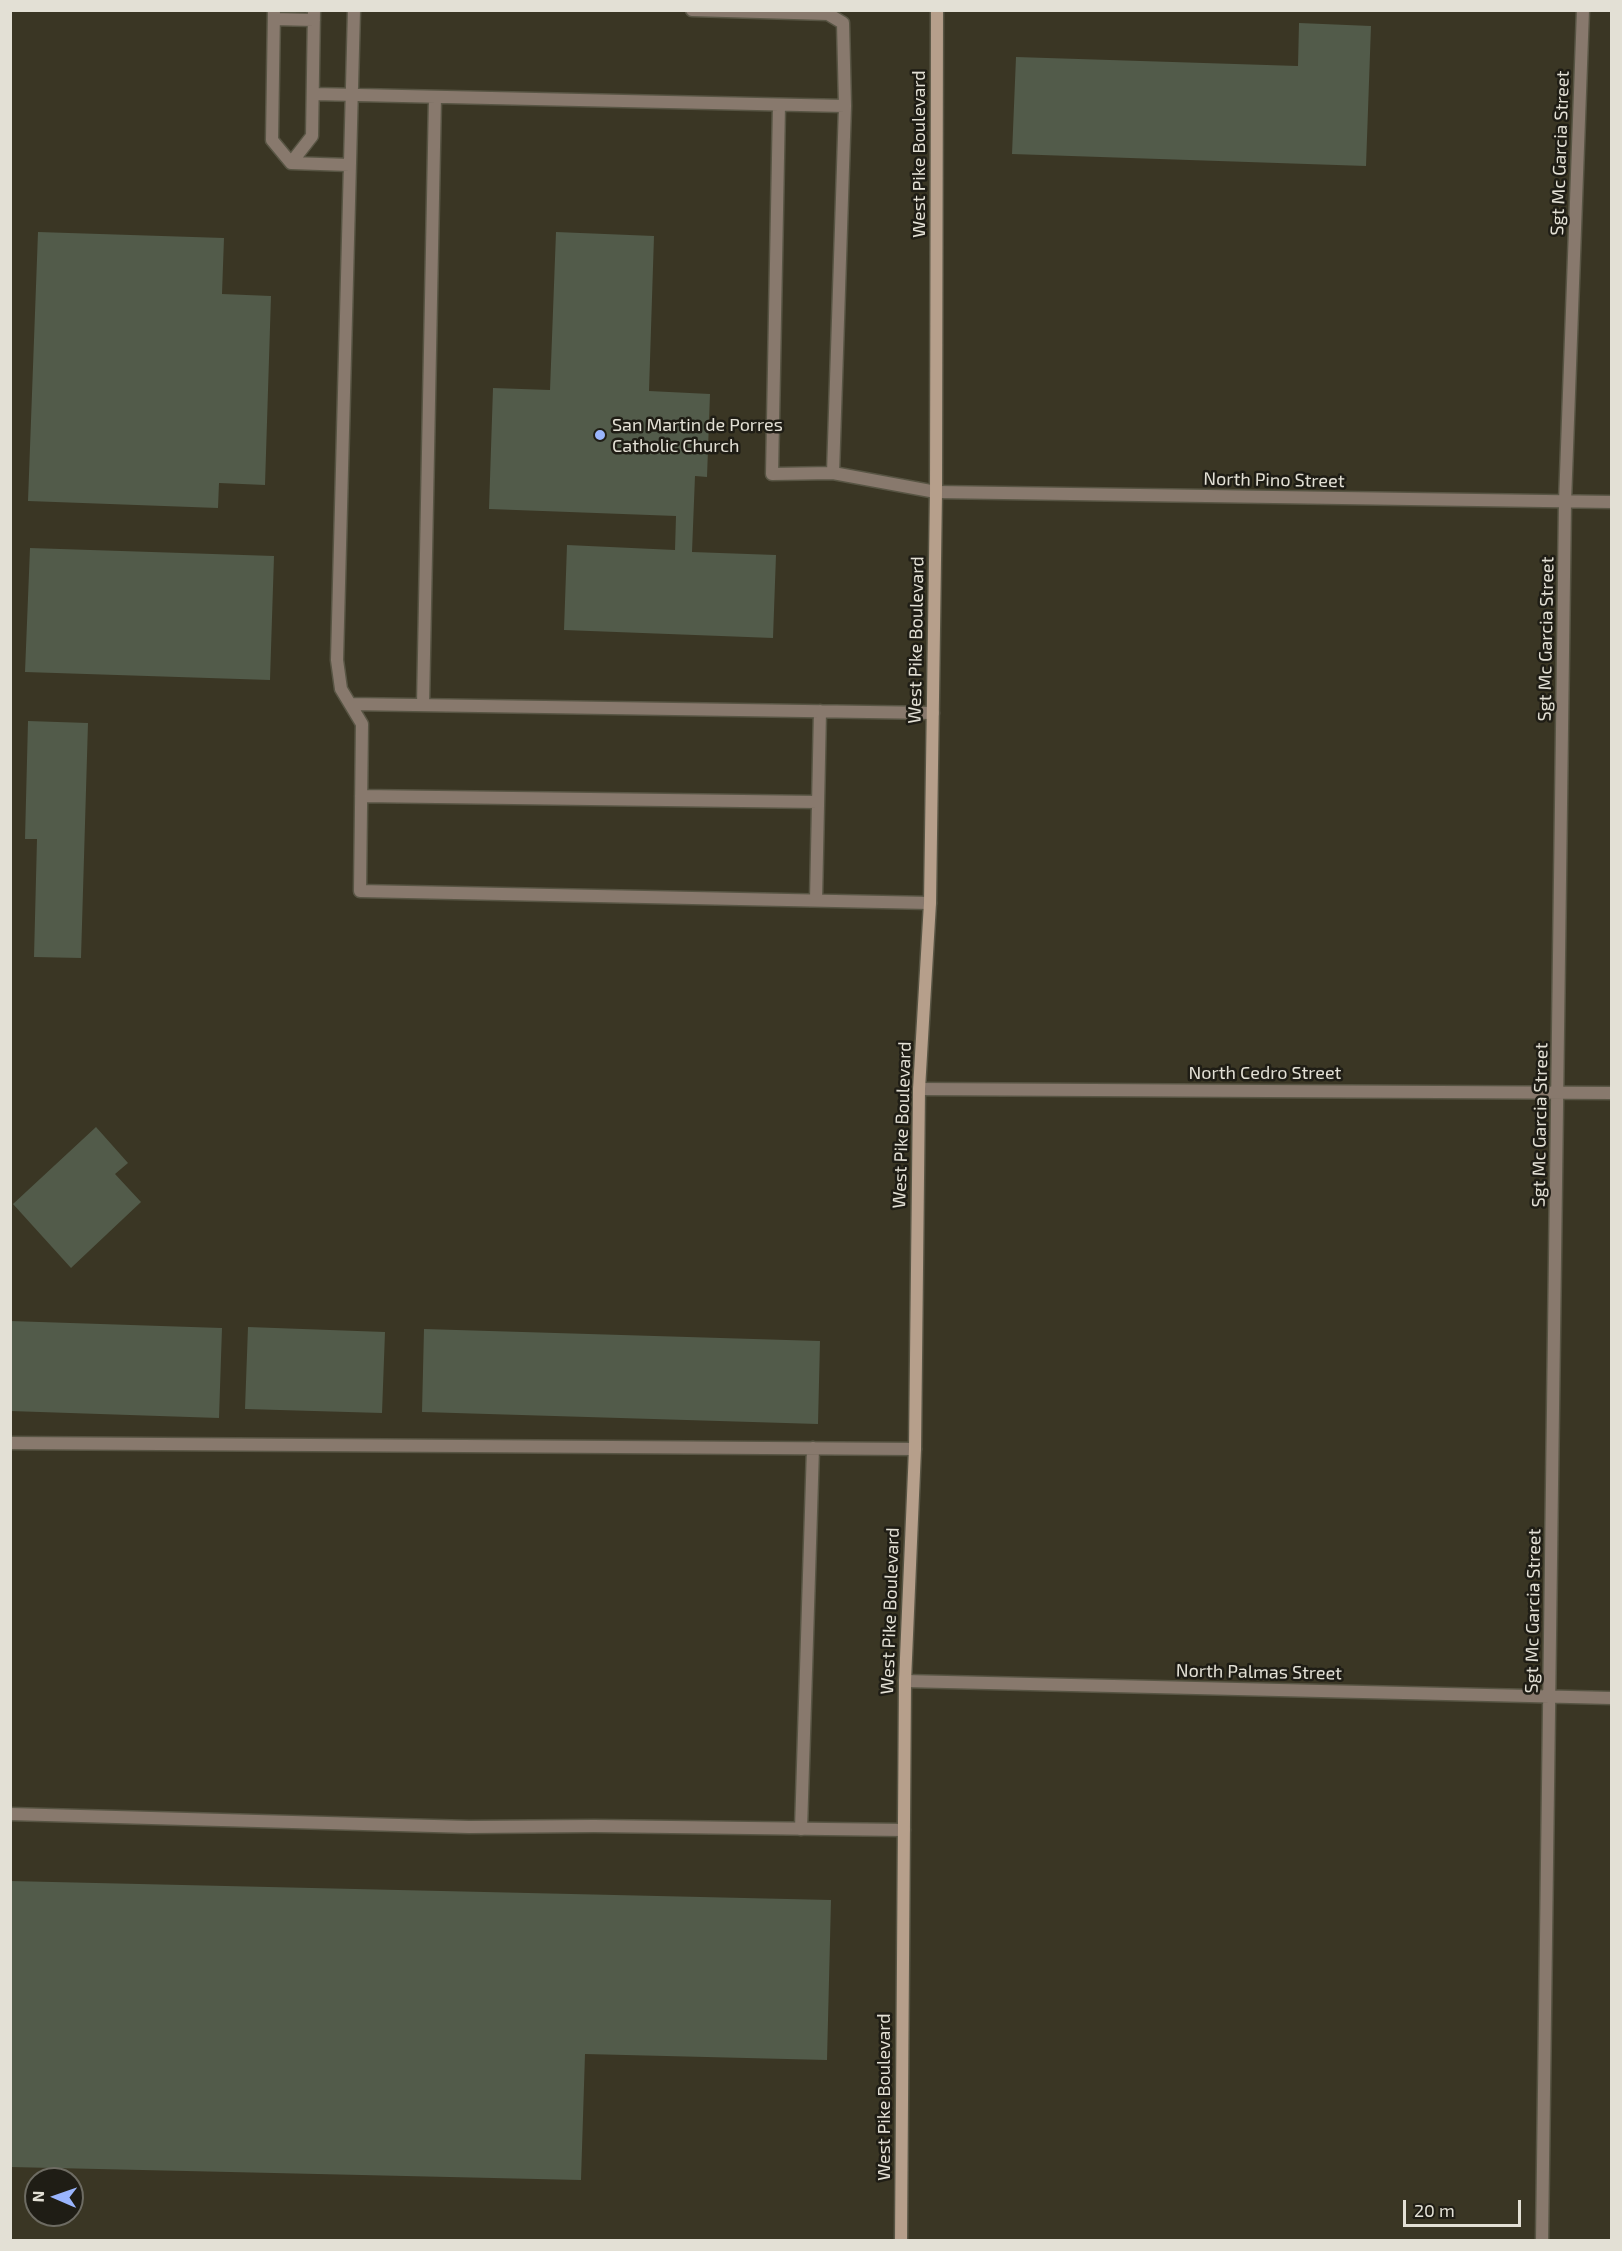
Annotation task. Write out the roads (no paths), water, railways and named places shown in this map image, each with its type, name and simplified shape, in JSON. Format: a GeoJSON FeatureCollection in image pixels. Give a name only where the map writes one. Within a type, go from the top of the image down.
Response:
{"type":"FeatureCollection","features":[{"type":"Feature","properties":{"kind":"street"},"geometry":{"type":"LineString","coordinates":[[354,10],[337,660],[341,689],[362,724],[360,891],[930,903]]}},
{"type":"Feature","properties":{"kind":"street"},"geometry":{"type":"LineString","coordinates":[[692,10],[828,14],[843,23],[845,106],[833,473]]}},
{"type":"Feature","properties":{"kind":"street","name":"West Pike Boulevard"},"geometry":{"type":"LineString","coordinates":[[901,2241],[905,1681],[915,1449],[919,1089],[930,903],[936,492],[937,10]]}},
{"type":"Feature","properties":{"kind":"street","name":"Sgt Mc Garcia Street"},"geometry":{"type":"LineString","coordinates":[[1542,2241],[1566,502],[1583,10]]}},
{"type":"Feature","properties":{"kind":"street"},"geometry":{"type":"LineString","coordinates":[[291,163],[312,136],[314,15],[274,15],[272,140],[291,163],[349,165]]}},
{"type":"Feature","properties":{"kind":"street"},"geometry":{"type":"LineString","coordinates":[[314,94],[845,106]]}},
{"type":"Feature","properties":{"kind":"street"},"geometry":{"type":"LineString","coordinates":[[423,705],[435,98]]}},
{"type":"Feature","properties":{"kind":"street","name":"North Pino Street"},"geometry":{"type":"LineString","coordinates":[[779,105],[772,474],[833,473],[936,492],[1611,502]]}},
{"type":"Feature","properties":{"kind":"street"},"geometry":{"type":"LineString","coordinates":[[350,704],[933,713]]}},
{"type":"Feature","properties":{"kind":"street"},"geometry":{"type":"LineString","coordinates":[[816,900],[820,711]]}},
{"type":"Feature","properties":{"kind":"street"},"geometry":{"type":"LineString","coordinates":[[361,796],[818,802]]}},
{"type":"Feature","properties":{"kind":"street","name":"North Cedro Street"},"geometry":{"type":"LineString","coordinates":[[919,1089],[1611,1093]]}},
{"type":"Feature","properties":{"kind":"street"},"geometry":{"type":"LineString","coordinates":[[10,1443],[915,1449]]}},
{"type":"Feature","properties":{"kind":"street"},"geometry":{"type":"LineString","coordinates":[[801,1829],[813,1448]]}},
{"type":"Feature","properties":{"kind":"street","name":"North Palmas Street"},"geometry":{"type":"LineString","coordinates":[[905,1681],[1611,1698]]}},
{"type":"Feature","properties":{"kind":"street"},"geometry":{"type":"LineString","coordinates":[[10,1814],[469,1827],[606,1826],[904,1830]]}},
{"type":"Feature","properties":{"kind":"place","name":"San Martin de Porres Catholic Church"},"geometry":{"type":"Point","coordinates":[600,435]}}]}
